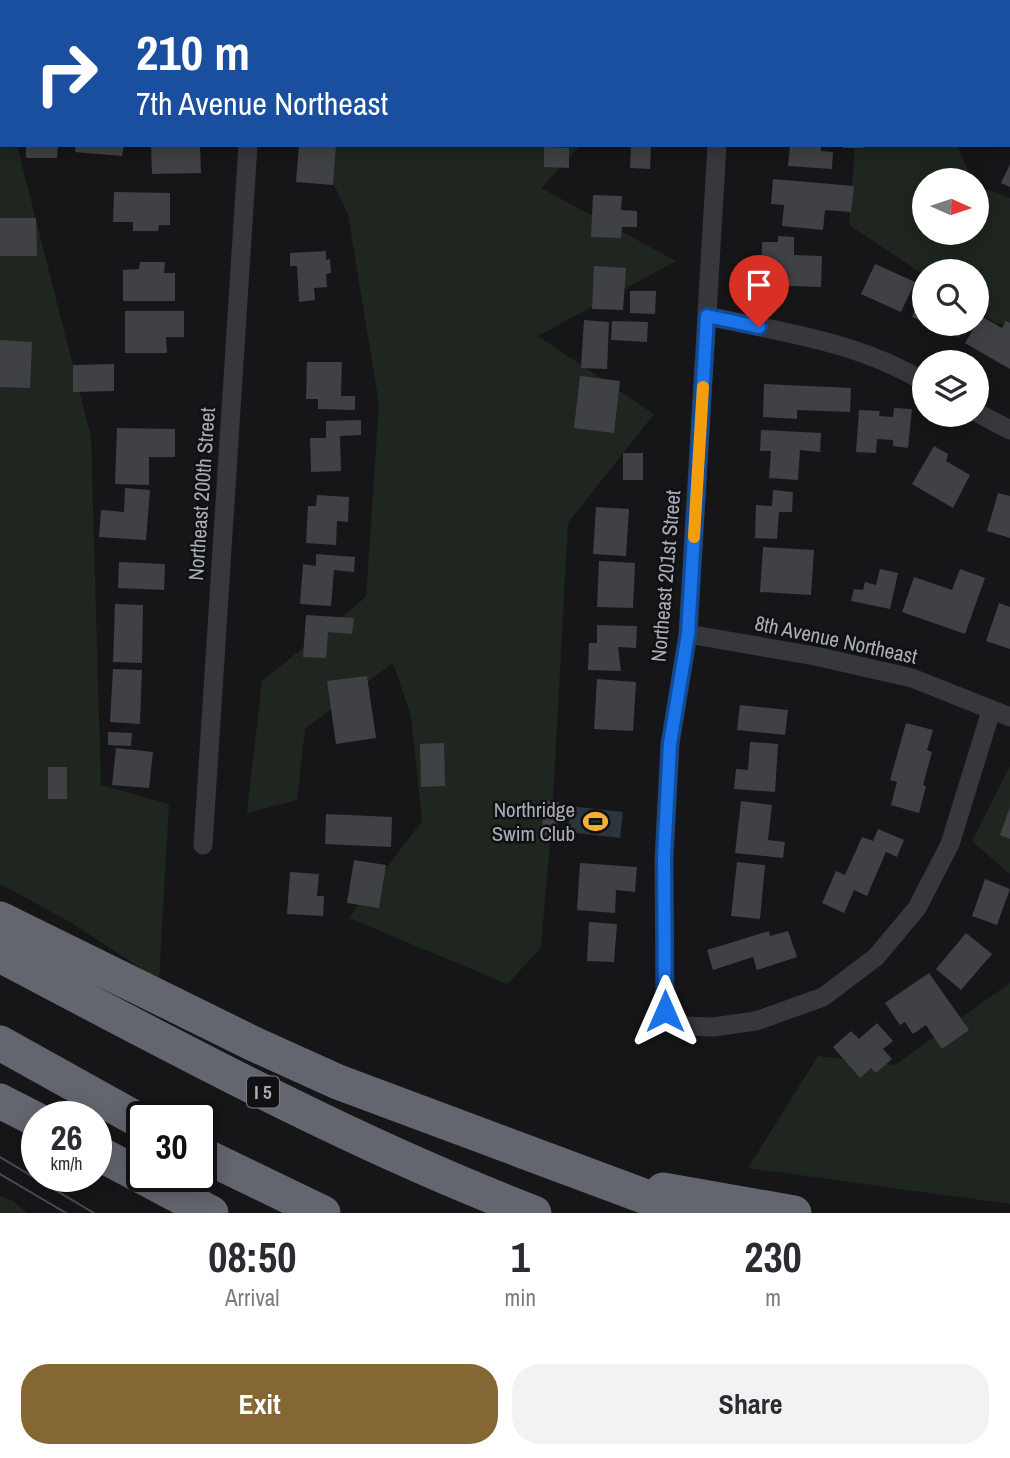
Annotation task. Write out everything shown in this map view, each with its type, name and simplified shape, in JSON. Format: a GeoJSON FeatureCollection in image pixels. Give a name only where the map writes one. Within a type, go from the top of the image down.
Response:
{"type":"FeatureCollection","features":[{"type":"Feature","properties":{"kind":"highway"},"geometry":{"type":"LineString","coordinates":[[0,919],[256,1045],[338,1082],[689,1213]]}},
{"type":"Feature","properties":{"kind":"highway","name":"I 5"},"geometry":{"type":"LineString","coordinates":[[0,955],[296,1109],[395,1156],[534,1213]]}},
{"type":"Feature","properties":{"kind":"highway"},"geometry":{"type":"LineString","coordinates":[[0,1043],[126,1113]]}},
{"type":"Feature","properties":{"kind":"highway"},"geometry":{"type":"LineString","coordinates":[[0,1101],[21,1112]]}},
{"type":"Feature","properties":{"kind":"highway"},"geometry":{"type":"LineString","coordinates":[[112,1160],[211,1213]]}},
{"type":"Feature","properties":{"kind":"highway"},"geometry":{"type":"LineString","coordinates":[[217,1162],[323,1213]]}},
{"type":"Feature","properties":{"kind":"highway"},"geometry":{"type":"LineString","coordinates":[[551,1162],[688,1195],[794,1213]]}},
{"type":"Feature","properties":{"kind":"street","name":"Northeast 200th Street"},"geometry":{"type":"LineString","coordinates":[[203,845],[248,147]]}},
{"type":"Feature","properties":{"kind":"street","name":"Northeast 201st Street"},"geometry":{"type":"LineString","coordinates":[[717,147],[688,634],[670,744],[664,858],[665,1011],[685,1026],[713,1027],[756,1021],[823,997],[876,957],[917,908],[950,844],[1001,714]]}},
{"type":"Feature","properties":{"kind":"street"},"geometry":{"type":"LineString","coordinates":[[707,316],[811,338],[890,361],[912,375]]}},
{"type":"Feature","properties":{"kind":"street"},"geometry":{"type":"LineString","coordinates":[[989,419],[1010,430]]}},
{"type":"Feature","properties":{"kind":"street","name":"8th Avenue Northeast"},"geometry":{"type":"LineString","coordinates":[[688,634],[815,656],[912,678],[1001,714]]}},
{"type":"Feature","properties":{"kind":"shaded area"},"geometry":{"type":"Polygon","coordinates":[[[0,147],[18,147],[91,437],[101,785],[169,804],[159,980],[70,922],[0,884],[0,147]]]}},
{"type":"Feature","properties":{"kind":"shaded area"},"geometry":{"type":"Polygon","coordinates":[[[316,147],[579,147],[541,188],[676,261],[538,336],[654,414],[568,523],[552,818],[541,948],[507,984],[349,918],[422,821],[411,716],[393,663],[305,729],[297,800],[247,813],[262,681],[366,597],[379,404],[348,214],[316,147]]]}},
{"type":"Feature","properties":{"kind":"shaded area"},"geometry":{"type":"Polygon","coordinates":[[[855,147],[958,147],[967,168],[912,168],[912,245],[989,245],[989,190],[1010,198],[1010,326],[995,323],[989,319],[989,259],[912,259],[912,267],[849,225],[855,147]]]}},
{"type":"Feature","properties":{"kind":"shaded area"},"geometry":{"type":"Polygon","coordinates":[[[1010,766],[1010,874],[972,841],[1010,766]]]}},
{"type":"Feature","properties":{"kind":"shaded area","name":"Northridge Swim Club"},"geometry":{"type":"Polygon","coordinates":[[[570,806],[623,812],[620,838],[568,832],[570,806]]]}},
{"type":"Feature","properties":{"kind":"shaded area"},"geometry":{"type":"Polygon","coordinates":[[[1010,983],[1010,1204],[748,1168],[818,1056],[895,1065],[1010,983]]]}},
{"type":"Feature","properties":{"kind":"shaded area"},"geometry":{"type":"Polygon","coordinates":[[[0,1196],[13,1201],[27,1213],[0,1213],[0,1196]]]}},
{"type":"Feature","properties":{"kind":"building"},"geometry":{"type":"Polygon","coordinates":[[[26,147],[58,147],[57,158],[26,158],[26,147]]]}},
{"type":"Feature","properties":{"kind":"building"},"geometry":{"type":"Polygon","coordinates":[[[76,147],[124,147],[122,156],[75,152],[76,147]]]}},
{"type":"Feature","properties":{"kind":"building"},"geometry":{"type":"Polygon","coordinates":[[[151,147],[200,147],[201,173],[152,174],[151,147]]]}},
{"type":"Feature","properties":{"kind":"building"},"geometry":{"type":"Polygon","coordinates":[[[299,147],[336,147],[333,185],[296,182],[299,147]]]}},
{"type":"Feature","properties":{"kind":"building"},"geometry":{"type":"Polygon","coordinates":[[[544,147],[569,148],[569,168],[544,167],[544,147]]]}},
{"type":"Feature","properties":{"kind":"building"},"geometry":{"type":"Polygon","coordinates":[[[631,147],[651,147],[650,169],[630,168],[631,147]]]}},
{"type":"Feature","properties":{"kind":"building"},"geometry":{"type":"Polygon","coordinates":[[[790,147],[821,147],[821,151],[833,152],[832,169],[788,166],[790,147]]]}},
{"type":"Feature","properties":{"kind":"building"},"geometry":{"type":"Polygon","coordinates":[[[1010,164],[1010,187],[1001,183],[1010,164]]]}},
{"type":"Feature","properties":{"kind":"building"},"geometry":{"type":"Polygon","coordinates":[[[773,179],[854,186],[851,212],[825,210],[823,230],[782,226],[784,205],[771,204],[773,179]]]}},
{"type":"Feature","properties":{"kind":"building"},"geometry":{"type":"Polygon","coordinates":[[[114,192],[170,193],[170,225],[159,225],[158,231],[133,231],[133,222],[113,222],[114,192]]]}},
{"type":"Feature","properties":{"kind":"building"},"geometry":{"type":"Polygon","coordinates":[[[593,195],[622,196],[621,210],[637,211],[637,227],[622,227],[621,238],[591,237],[593,195]]]}},
{"type":"Feature","properties":{"kind":"building"},"geometry":{"type":"Polygon","coordinates":[[[0,218],[36,218],[37,256],[0,256],[0,218]]]}},
{"type":"Feature","properties":{"kind":"building"},"geometry":{"type":"Polygon","coordinates":[[[778,236],[794,237],[794,255],[822,256],[821,287],[761,285],[762,242],[778,242],[778,236]]]}},
{"type":"Feature","properties":{"kind":"building"},"geometry":{"type":"Polygon","coordinates":[[[326,251],[326,260],[330,259],[331,273],[326,274],[327,287],[314,288],[315,300],[299,302],[297,266],[290,266],[290,253],[326,251]]]}},
{"type":"Feature","properties":{"kind":"building"},"geometry":{"type":"Polygon","coordinates":[[[140,262],[165,262],[164,273],[175,273],[175,301],[123,301],[123,270],[139,269],[140,262]]]}},
{"type":"Feature","properties":{"kind":"building"},"geometry":{"type":"Polygon","coordinates":[[[875,264],[912,281],[912,288],[901,312],[861,294],[875,264]]]}},
{"type":"Feature","properties":{"kind":"building"},"geometry":{"type":"Polygon","coordinates":[[[594,266],[626,268],[623,310],[592,309],[594,266]]]}},
{"type":"Feature","properties":{"kind":"building"},"geometry":{"type":"Polygon","coordinates":[[[630,291],[656,291],[655,314],[630,313],[630,291]]]}},
{"type":"Feature","properties":{"kind":"building"},"geometry":{"type":"Polygon","coordinates":[[[125,311],[184,311],[184,337],[166,337],[167,353],[125,353],[125,311]]]}},
{"type":"Feature","properties":{"kind":"building"},"geometry":{"type":"Polygon","coordinates":[[[584,320],[609,322],[607,369],[581,368],[584,320]]]}},
{"type":"Feature","properties":{"kind":"building"},"geometry":{"type":"Polygon","coordinates":[[[612,321],[648,322],[647,342],[611,340],[612,321]]]}},
{"type":"Feature","properties":{"kind":"building"},"geometry":{"type":"Polygon","coordinates":[[[989,321],[1002,328],[1006,321],[1010,323],[1010,369],[989,357],[989,350],[977,350],[965,343],[969,336],[989,336],[989,321]]]}},
{"type":"Feature","properties":{"kind":"building"},"geometry":{"type":"Polygon","coordinates":[[[0,340],[32,342],[30,388],[0,387],[0,340]]]}},
{"type":"Feature","properties":{"kind":"building"},"geometry":{"type":"Polygon","coordinates":[[[307,362],[342,362],[341,396],[355,396],[355,410],[318,409],[318,399],[306,399],[307,362]]]}},
{"type":"Feature","properties":{"kind":"building"},"geometry":{"type":"Polygon","coordinates":[[[114,364],[114,391],[73,392],[73,365],[114,364]]]}},
{"type":"Feature","properties":{"kind":"building"},"geometry":{"type":"Polygon","coordinates":[[[580,376],[620,381],[614,433],[574,428],[580,376]]]}},
{"type":"Feature","properties":{"kind":"building"},"geometry":{"type":"Polygon","coordinates":[[[764,384],[851,388],[850,412],[797,410],[797,419],[763,417],[764,384]]]}},
{"type":"Feature","properties":{"kind":"building"},"geometry":{"type":"Polygon","coordinates":[[[894,408],[912,409],[908,448],[893,446],[893,440],[877,439],[876,453],[856,452],[859,410],[880,411],[879,416],[893,417],[894,408]]]}},
{"type":"Feature","properties":{"kind":"building"},"geometry":{"type":"Polygon","coordinates":[[[361,420],[361,435],[340,436],[341,471],[311,472],[310,438],[326,438],[326,421],[361,420]]]}},
{"type":"Feature","properties":{"kind":"building"},"geometry":{"type":"Polygon","coordinates":[[[117,428],[175,429],[175,457],[149,457],[149,485],[115,484],[117,428]]]}},
{"type":"Feature","properties":{"kind":"building"},"geometry":{"type":"Polygon","coordinates":[[[761,430],[821,433],[820,452],[800,450],[798,480],[769,478],[771,451],[760,451],[761,430]]]}},
{"type":"Feature","properties":{"kind":"building"},"geometry":{"type":"Polygon","coordinates":[[[934,446],[948,454],[946,461],[970,475],[953,508],[912,484],[934,446]]]}},
{"type":"Feature","properties":{"kind":"building"},"geometry":{"type":"Polygon","coordinates":[[[623,453],[643,453],[643,480],[623,480],[623,453]]]}},
{"type":"Feature","properties":{"kind":"building"},"geometry":{"type":"Polygon","coordinates":[[[125,488],[150,490],[146,540],[99,537],[101,510],[124,512],[125,488]]]}},
{"type":"Feature","properties":{"kind":"building"},"geometry":{"type":"Polygon","coordinates":[[[773,490],[793,492],[792,512],[779,512],[777,539],[755,538],[756,505],[772,506],[773,490]]]}},
{"type":"Feature","properties":{"kind":"building"},"geometry":{"type":"Polygon","coordinates":[[[998,493],[1010,496],[1010,538],[987,531],[998,493]]]}},
{"type":"Feature","properties":{"kind":"building"},"geometry":{"type":"Polygon","coordinates":[[[317,495],[349,497],[348,522],[337,521],[336,545],[306,543],[308,506],[316,506],[317,495]]]}},
{"type":"Feature","properties":{"kind":"building"},"geometry":{"type":"Polygon","coordinates":[[[596,507],[629,509],[626,556],[593,554],[596,507]]]}},
{"type":"Feature","properties":{"kind":"building"},"geometry":{"type":"Polygon","coordinates":[[[763,547],[814,550],[811,595],[760,592],[763,547]]]}},
{"type":"Feature","properties":{"kind":"building"},"geometry":{"type":"Polygon","coordinates":[[[316,554],[355,557],[354,572],[334,570],[331,606],[300,604],[303,564],[316,566],[316,554]]]}},
{"type":"Feature","properties":{"kind":"building"},"geometry":{"type":"Polygon","coordinates":[[[599,561],[635,563],[633,608],[597,607],[599,561]]]}},
{"type":"Feature","properties":{"kind":"building"},"geometry":{"type":"Polygon","coordinates":[[[119,562],[165,564],[164,590],[118,588],[119,562]]]}},
{"type":"Feature","properties":{"kind":"building"},"geometry":{"type":"Polygon","coordinates":[[[880,569],[898,573],[890,609],[851,601],[854,589],[863,590],[865,582],[876,585],[880,569]]]}},
{"type":"Feature","properties":{"kind":"building"},"geometry":{"type":"Polygon","coordinates":[[[960,569],[985,578],[965,634],[902,612],[914,577],[952,590],[960,569]]]}},
{"type":"Feature","properties":{"kind":"building"},"geometry":{"type":"Polygon","coordinates":[[[999,603],[1010,607],[1010,649],[986,641],[999,603]]]}},
{"type":"Feature","properties":{"kind":"building"},"geometry":{"type":"Polygon","coordinates":[[[115,604],[143,605],[142,663],[113,662],[115,604]]]}},
{"type":"Feature","properties":{"kind":"building"},"geometry":{"type":"Polygon","coordinates":[[[306,615],[354,618],[352,634],[328,632],[326,658],[303,657],[306,615]]]}},
{"type":"Feature","properties":{"kind":"building"},"geometry":{"type":"Polygon","coordinates":[[[597,625],[637,626],[636,648],[618,647],[621,671],[588,670],[589,643],[597,643],[597,625]]]}},
{"type":"Feature","properties":{"kind":"building"},"geometry":{"type":"Polygon","coordinates":[[[113,669],[142,670],[140,724],[110,722],[113,669]]]}},
{"type":"Feature","properties":{"kind":"building"},"geometry":{"type":"Polygon","coordinates":[[[367,676],[376,738],[336,744],[327,681],[367,676]]]}},
{"type":"Feature","properties":{"kind":"building"},"geometry":{"type":"Polygon","coordinates":[[[597,679],[636,682],[633,731],[594,729],[597,679]]]}},
{"type":"Feature","properties":{"kind":"building"},"geometry":{"type":"Polygon","coordinates":[[[740,705],[788,710],[785,735],[737,730],[740,705]]]}},
{"type":"Feature","properties":{"kind":"building"},"geometry":{"type":"Polygon","coordinates":[[[906,723],[933,730],[927,750],[932,752],[919,813],[891,805],[897,782],[890,780],[906,723]]]}},
{"type":"Feature","properties":{"kind":"building"},"geometry":{"type":"Polygon","coordinates":[[[108,732],[132,733],[131,746],[108,745],[108,732]]]}},
{"type":"Feature","properties":{"kind":"building"},"geometry":{"type":"Polygon","coordinates":[[[750,742],[778,744],[775,792],[734,789],[736,769],[748,770],[750,742]]]}},
{"type":"Feature","properties":{"kind":"building"},"geometry":{"type":"Polygon","coordinates":[[[444,743],[445,786],[421,787],[420,744],[444,743]]]}},
{"type":"Feature","properties":{"kind":"building"},"geometry":{"type":"Polygon","coordinates":[[[116,748],[153,752],[149,788],[112,785],[116,748]]]}},
{"type":"Feature","properties":{"kind":"building"},"geometry":{"type":"Polygon","coordinates":[[[48,767],[67,767],[67,799],[48,799],[48,767]]]}},
{"type":"Feature","properties":{"kind":"building"},"geometry":{"type":"Polygon","coordinates":[[[544,801],[559,802],[556,842],[541,841],[544,801]]]}},
{"type":"Feature","properties":{"kind":"building"},"geometry":{"type":"Polygon","coordinates":[[[741,801],[772,805],[768,840],[785,842],[783,858],[735,853],[741,801]]]}},
{"type":"Feature","properties":{"kind":"building"},"geometry":{"type":"Polygon","coordinates":[[[1010,807],[1010,839],[1000,835],[1010,807]]]}},
{"type":"Feature","properties":{"kind":"building"},"geometry":{"type":"Polygon","coordinates":[[[326,814],[392,817],[391,847],[325,844],[326,814]]]}},
{"type":"Feature","properties":{"kind":"building"},"geometry":{"type":"Polygon","coordinates":[[[878,829],[904,840],[897,857],[886,852],[867,896],[854,890],[844,913],[822,903],[836,871],[845,875],[862,837],[873,841],[878,829]]]}},
{"type":"Feature","properties":{"kind":"building"},"geometry":{"type":"Polygon","coordinates":[[[354,860],[386,865],[379,908],[347,903],[354,860]]]}},
{"type":"Feature","properties":{"kind":"building"},"geometry":{"type":"Polygon","coordinates":[[[737,862],[765,865],[760,919],[731,916],[737,862]]]}},
{"type":"Feature","properties":{"kind":"building"},"geometry":{"type":"Polygon","coordinates":[[[580,863],[637,867],[635,892],[616,890],[615,913],[577,910],[580,863]]]}},
{"type":"Feature","properties":{"kind":"building"},"geometry":{"type":"Polygon","coordinates":[[[290,872],[319,874],[317,896],[324,896],[323,916],[287,914],[290,872]]]}},
{"type":"Feature","properties":{"kind":"building"},"geometry":{"type":"Polygon","coordinates":[[[985,879],[1010,889],[997,925],[972,916],[985,879]]]}},
{"type":"Feature","properties":{"kind":"building"},"geometry":{"type":"Polygon","coordinates":[[[589,922],[617,924],[614,962],[587,961],[589,922]]]}},
{"type":"Feature","properties":{"kind":"building"},"geometry":{"type":"Polygon","coordinates":[[[769,931],[770,936],[788,931],[797,957],[757,970],[753,957],[713,970],[707,950],[769,931]]]}},
{"type":"Feature","properties":{"kind":"building"},"geometry":{"type":"Polygon","coordinates":[[[966,933],[992,954],[961,990],[936,969],[966,933]]]}},
{"type":"Feature","properties":{"kind":"building"},"geometry":{"type":"Polygon","coordinates":[[[929,973],[969,1030],[942,1049],[926,1025],[913,1034],[905,1022],[900,1025],[885,1003],[929,973]]]}},
{"type":"Feature","properties":{"kind":"building"},"geometry":{"type":"Polygon","coordinates":[[[877,1023],[893,1041],[883,1049],[892,1059],[876,1073],[871,1068],[860,1078],[833,1047],[851,1031],[859,1039],[877,1023]]]}},
{"type":"Feature","properties":{"kind":"tram line"},"geometry":{"type":"LineString","coordinates":[[0,1157],[94,1213]]}},
{"type":"Feature","properties":{"kind":"tram line"},"geometry":{"type":"LineString","coordinates":[[0,1174],[66,1213]]}},
{"type":"Feature","properties":{"kind":"slow traffic"},"geometry":{"type":"LineString","coordinates":[[694,537],[703,387]]}},
{"type":"Feature","properties":{"kind":"place","name":"Northridge Swim Club"},"geometry":{"type":"Point","coordinates":[595,822]}},
{"type":"Feature","properties":{"kind":"route"},"geometry":{"type":"LineString","coordinates":[[665,1011],[664,858],[670,744],[688,634],[707,316],[759,327]]}}]}
